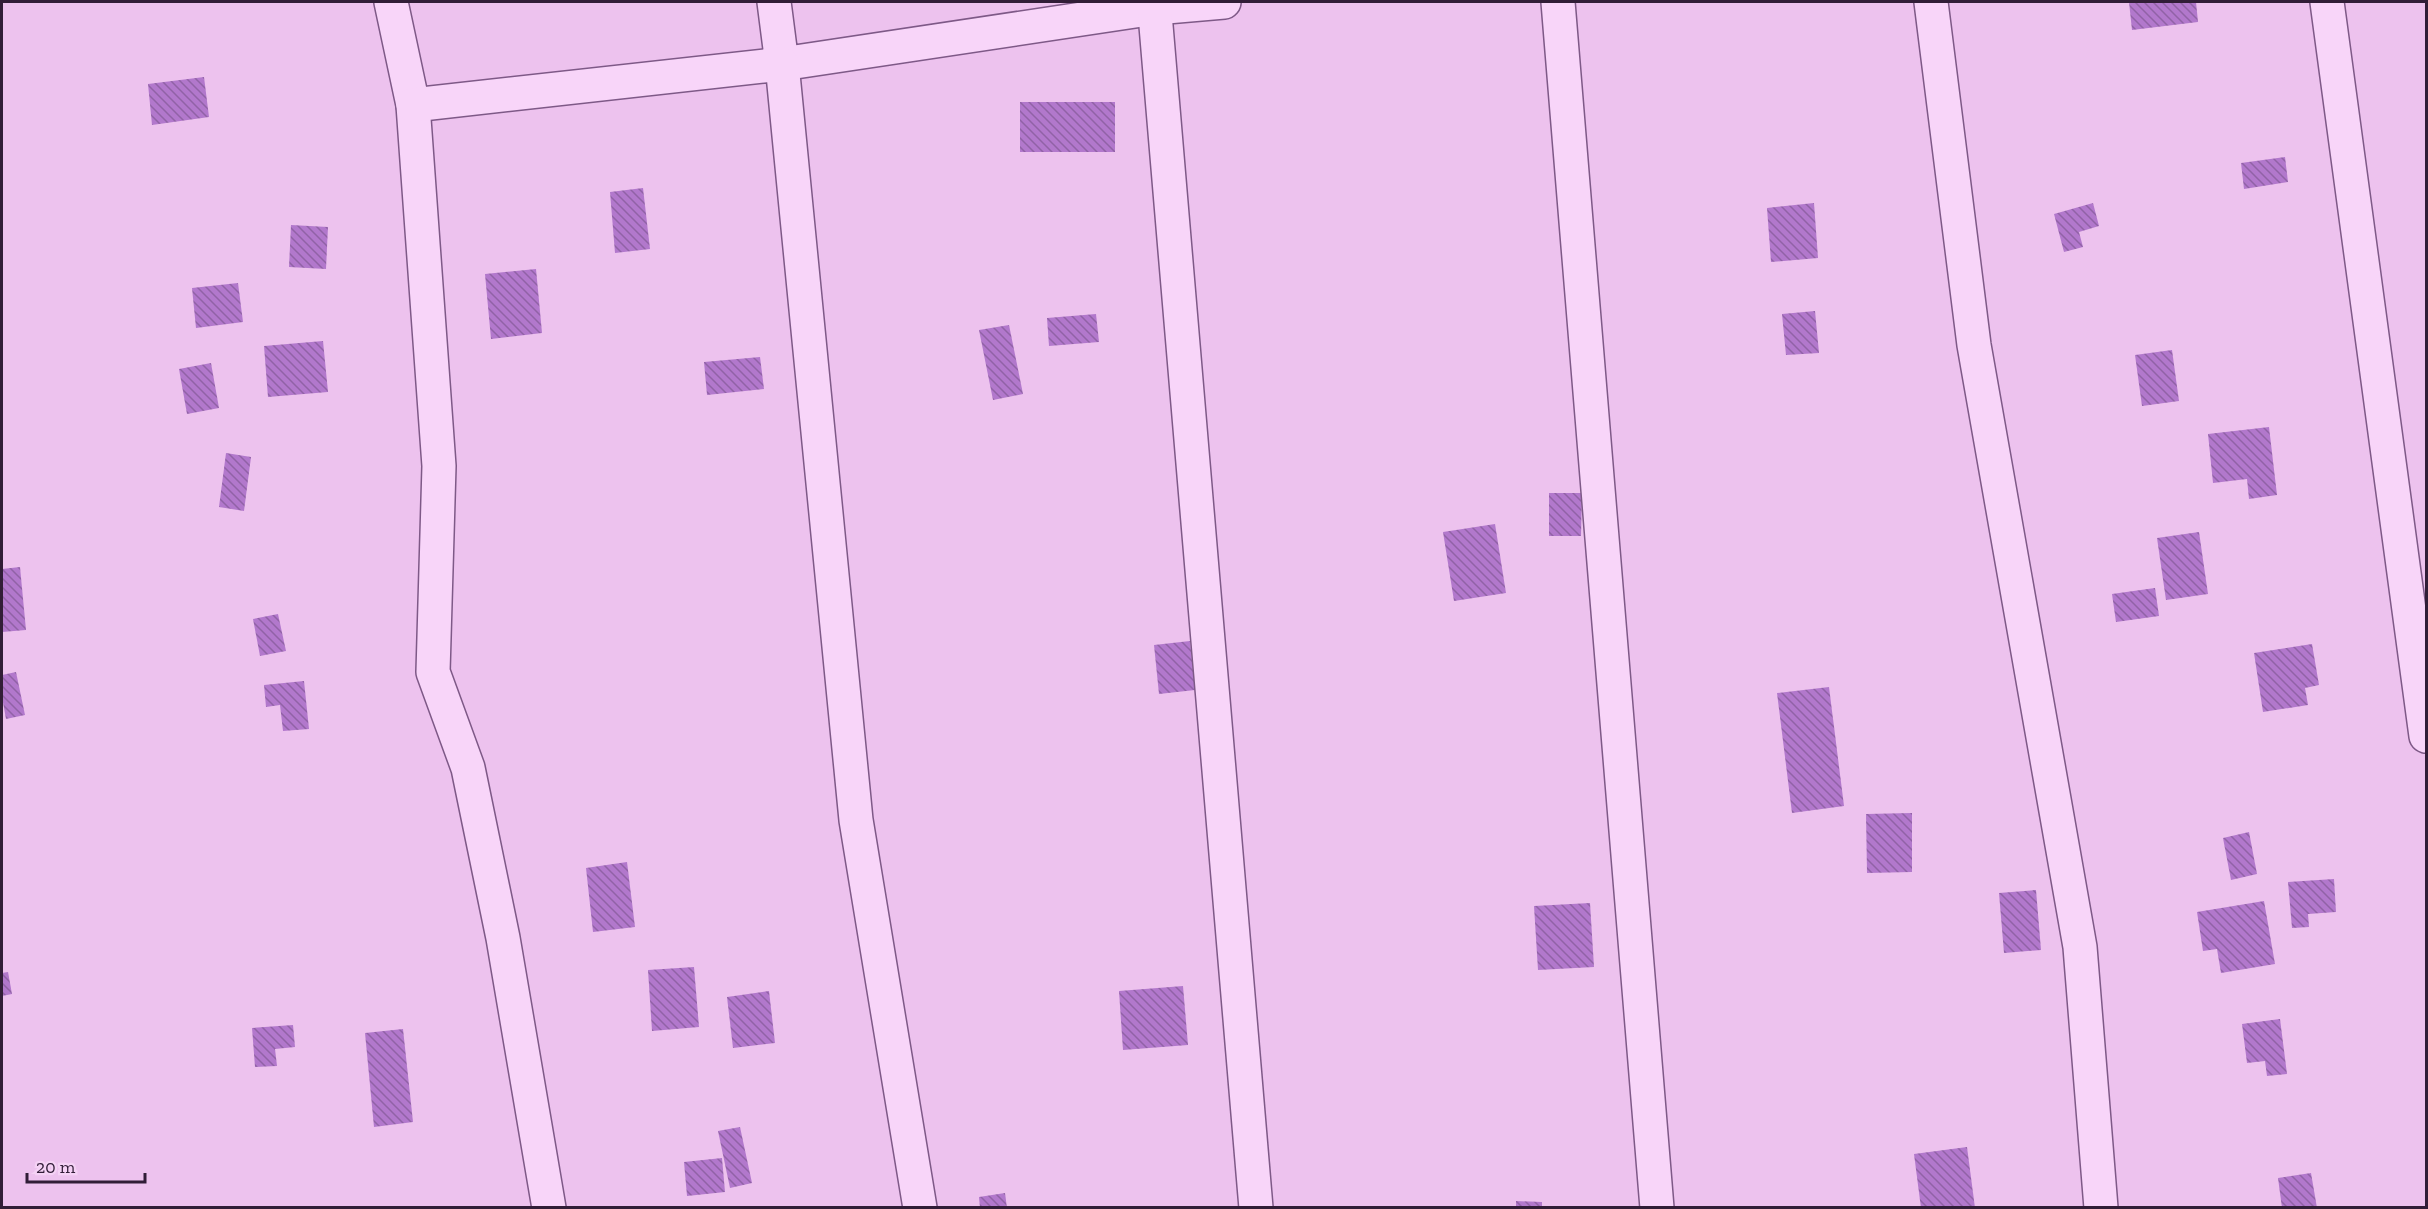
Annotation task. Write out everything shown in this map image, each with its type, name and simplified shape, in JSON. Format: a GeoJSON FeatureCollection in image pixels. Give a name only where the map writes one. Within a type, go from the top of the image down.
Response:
{"type":"FeatureCollection","features":[{"type":"Feature","properties":{"kind":"street"},"geometry":{"type":"LineString","coordinates":[[391,2],[413,105],[439,466],[433,672],[468,768],[503,938],[549,1208]]}},
{"type":"Feature","properties":{"kind":"street"},"geometry":{"type":"LineString","coordinates":[[774,2],[856,820],[920,1208]]}},
{"type":"Feature","properties":{"kind":"street"},"geometry":{"type":"LineString","coordinates":[[413,105],[782,64],[1154,5],[1224,2]]}},
{"type":"Feature","properties":{"kind":"street"},"geometry":{"type":"LineString","coordinates":[[1558,2],[1658,1208]]}},
{"type":"Feature","properties":{"kind":"street"},"geometry":{"type":"LineString","coordinates":[[1931,2],[1974,345],[2080,947],[2101,1208]]}},
{"type":"Feature","properties":{"kind":"street"},"geometry":{"type":"LineString","coordinates":[[2327,2],[2427,736]]}},
{"type":"Feature","properties":{"kind":"street"},"geometry":{"type":"LineString","coordinates":[[1154,5],[1256,1208]]}},
{"type":"Feature","properties":{"kind":"building"},"geometry":{"type":"Polygon","coordinates":[[[2129,2],[2196,2],[2198,22],[2132,30],[2129,2]]]}},
{"type":"Feature","properties":{"kind":"building"},"geometry":{"type":"Polygon","coordinates":[[[204,77],[209,117],[152,125],[148,84],[204,77]]]}},
{"type":"Feature","properties":{"kind":"building"},"geometry":{"type":"Polygon","coordinates":[[[1020,102],[1115,102],[1115,152],[1020,152],[1020,102]]]}},
{"type":"Feature","properties":{"kind":"building"},"geometry":{"type":"Polygon","coordinates":[[[2285,157],[2288,182],[2244,189],[2241,163],[2285,157]]]}},
{"type":"Feature","properties":{"kind":"building"},"geometry":{"type":"Polygon","coordinates":[[[643,188],[650,249],[615,253],[610,192],[643,188]]]}},
{"type":"Feature","properties":{"kind":"building"},"geometry":{"type":"Polygon","coordinates":[[[1814,203],[1818,258],[1771,262],[1767,208],[1814,203]]]}},
{"type":"Feature","properties":{"kind":"building"},"geometry":{"type":"Polygon","coordinates":[[[2093,203],[2099,226],[2079,232],[2083,247],[2064,252],[2054,214],[2093,203]]]}},
{"type":"Feature","properties":{"kind":"building"},"geometry":{"type":"Polygon","coordinates":[[[291,225],[328,227],[326,269],[289,267],[291,225]]]}},
{"type":"Feature","properties":{"kind":"building"},"geometry":{"type":"Polygon","coordinates":[[[536,269],[542,333],[491,339],[485,274],[536,269]]]}},
{"type":"Feature","properties":{"kind":"building"},"geometry":{"type":"Polygon","coordinates":[[[238,283],[243,322],[196,328],[192,288],[238,283]]]}},
{"type":"Feature","properties":{"kind":"building"},"geometry":{"type":"Polygon","coordinates":[[[1815,311],[1819,353],[1786,355],[1782,314],[1815,311]]]}},
{"type":"Feature","properties":{"kind":"building"},"geometry":{"type":"Polygon","coordinates":[[[1096,314],[1099,342],[1049,346],[1047,318],[1096,314]]]}},
{"type":"Feature","properties":{"kind":"building"},"geometry":{"type":"Polygon","coordinates":[[[1009,325],[1023,394],[993,400],[979,330],[1009,325]]]}},
{"type":"Feature","properties":{"kind":"building"},"geometry":{"type":"Polygon","coordinates":[[[323,341],[328,392],[268,397],[264,346],[323,341]]]}},
{"type":"Feature","properties":{"kind":"building"},"geometry":{"type":"Polygon","coordinates":[[[2172,350],[2179,401],[2142,406],[2135,355],[2172,350]]]}},
{"type":"Feature","properties":{"kind":"building"},"geometry":{"type":"Polygon","coordinates":[[[760,357],[764,389],[707,395],[704,362],[760,357]]]}},
{"type":"Feature","properties":{"kind":"building"},"geometry":{"type":"Polygon","coordinates":[[[211,363],[219,408],[187,414],[179,369],[211,363]]]}},
{"type":"Feature","properties":{"kind":"building"},"geometry":{"type":"Polygon","coordinates":[[[2269,427],[2277,495],[2249,499],[2247,479],[2213,483],[2208,434],[2269,427]]]}},
{"type":"Feature","properties":{"kind":"building"},"geometry":{"type":"Polygon","coordinates":[[[226,453],[251,457],[244,511],[219,507],[226,453]]]}},
{"type":"Feature","properties":{"kind":"building"},"geometry":{"type":"Polygon","coordinates":[[[1549,493],[1582,493],[1581,536],[1549,536],[1549,493]]]}},
{"type":"Feature","properties":{"kind":"building"},"geometry":{"type":"Polygon","coordinates":[[[1495,524],[1506,593],[1454,601],[1443,532],[1495,524]]]}},
{"type":"Feature","properties":{"kind":"building"},"geometry":{"type":"Polygon","coordinates":[[[2199,532],[2208,594],[2166,600],[2157,538],[2199,532]]]}},
{"type":"Feature","properties":{"kind":"building"},"geometry":{"type":"Polygon","coordinates":[[[20,567],[26,630],[2,632],[2,569],[20,567]]]}},
{"type":"Feature","properties":{"kind":"building"},"geometry":{"type":"Polygon","coordinates":[[[2155,588],[2159,616],[2116,622],[2112,594],[2155,588]]]}},
{"type":"Feature","properties":{"kind":"building"},"geometry":{"type":"Polygon","coordinates":[[[278,614],[286,651],[260,656],[253,619],[278,614]]]}},
{"type":"Feature","properties":{"kind":"building"},"geometry":{"type":"Polygon","coordinates":[[[1190,641],[1195,690],[1159,694],[1154,645],[1190,641]]]}},
{"type":"Feature","properties":{"kind":"building"},"geometry":{"type":"Polygon","coordinates":[[[2312,644],[2319,685],[2305,688],[2308,705],[2263,712],[2254,653],[2312,644]]]}},
{"type":"Feature","properties":{"kind":"building"},"geometry":{"type":"Polygon","coordinates":[[[16,672],[25,715],[6,719],[2,697],[2,675],[16,672]]]}},
{"type":"Feature","properties":{"kind":"building"},"geometry":{"type":"Polygon","coordinates":[[[304,681],[309,729],[283,731],[280,705],[266,707],[264,685],[304,681]]]}},
{"type":"Feature","properties":{"kind":"building"},"geometry":{"type":"Polygon","coordinates":[[[1829,687],[1844,806],[1792,813],[1777,693],[1829,687]]]}},
{"type":"Feature","properties":{"kind":"building"},"geometry":{"type":"Polygon","coordinates":[[[1912,813],[1912,872],[1867,873],[1866,814],[1912,813]]]}},
{"type":"Feature","properties":{"kind":"building"},"geometry":{"type":"Polygon","coordinates":[[[2249,832],[2257,874],[2231,880],[2223,838],[2249,832]]]}},
{"type":"Feature","properties":{"kind":"building"},"geometry":{"type":"Polygon","coordinates":[[[627,862],[635,927],[593,932],[586,868],[627,862]]]}},
{"type":"Feature","properties":{"kind":"building"},"geometry":{"type":"Polygon","coordinates":[[[2334,879],[2336,912],[2308,914],[2309,927],[2292,928],[2288,882],[2334,879]]]}},
{"type":"Feature","properties":{"kind":"building"},"geometry":{"type":"Polygon","coordinates":[[[2036,890],[2041,950],[2004,953],[1999,893],[2036,890]]]}},
{"type":"Feature","properties":{"kind":"building"},"geometry":{"type":"Polygon","coordinates":[[[2264,901],[2275,964],[2221,973],[2217,949],[2203,951],[2197,912],[2264,901]]]}},
{"type":"Feature","properties":{"kind":"building"},"geometry":{"type":"Polygon","coordinates":[[[1590,903],[1594,967],[1538,970],[1534,906],[1590,903]]]}},
{"type":"Feature","properties":{"kind":"building"},"geometry":{"type":"Polygon","coordinates":[[[694,967],[699,1027],[652,1031],[648,970],[694,967]]]}},
{"type":"Feature","properties":{"kind":"building"},"geometry":{"type":"Polygon","coordinates":[[[8,972],[12,994],[2,996],[2,973],[8,972]]]}},
{"type":"Feature","properties":{"kind":"building"},"geometry":{"type":"Polygon","coordinates":[[[1183,986],[1188,1045],[1123,1050],[1119,991],[1183,986]]]}},
{"type":"Feature","properties":{"kind":"building"},"geometry":{"type":"Polygon","coordinates":[[[769,991],[775,1043],[733,1048],[727,997],[769,991]]]}},
{"type":"Feature","properties":{"kind":"building"},"geometry":{"type":"Polygon","coordinates":[[[2280,1019],[2287,1074],[2267,1076],[2265,1061],[2247,1063],[2242,1024],[2280,1019]]]}},
{"type":"Feature","properties":{"kind":"building"},"geometry":{"type":"Polygon","coordinates":[[[293,1025],[295,1047],[275,1049],[277,1066],[255,1067],[252,1028],[293,1025]]]}},
{"type":"Feature","properties":{"kind":"building"},"geometry":{"type":"Polygon","coordinates":[[[403,1029],[413,1122],[374,1127],[365,1033],[403,1029]]]}},
{"type":"Feature","properties":{"kind":"building"},"geometry":{"type":"Polygon","coordinates":[[[740,1127],[752,1183],[730,1188],[718,1131],[740,1127]]]}},
{"type":"Feature","properties":{"kind":"building"},"geometry":{"type":"Polygon","coordinates":[[[1967,1147],[1975,1208],[1921,1208],[1914,1154],[1967,1147]]]}},
{"type":"Feature","properties":{"kind":"building"},"geometry":{"type":"Polygon","coordinates":[[[722,1158],[725,1192],[687,1196],[684,1162],[722,1158]]]}},
{"type":"Feature","properties":{"kind":"building"},"geometry":{"type":"Polygon","coordinates":[[[2311,1173],[2317,1208],[2282,1208],[2278,1178],[2311,1173]]]}},
{"type":"Feature","properties":{"kind":"building"},"geometry":{"type":"Polygon","coordinates":[[[1005,1193],[1007,1208],[980,1208],[979,1197],[1005,1193]]]}},
{"type":"Feature","properties":{"kind":"building"},"geometry":{"type":"Polygon","coordinates":[[[1516,1201],[1542,1202],[1542,1208],[1516,1208],[1516,1201]]]}}]}
